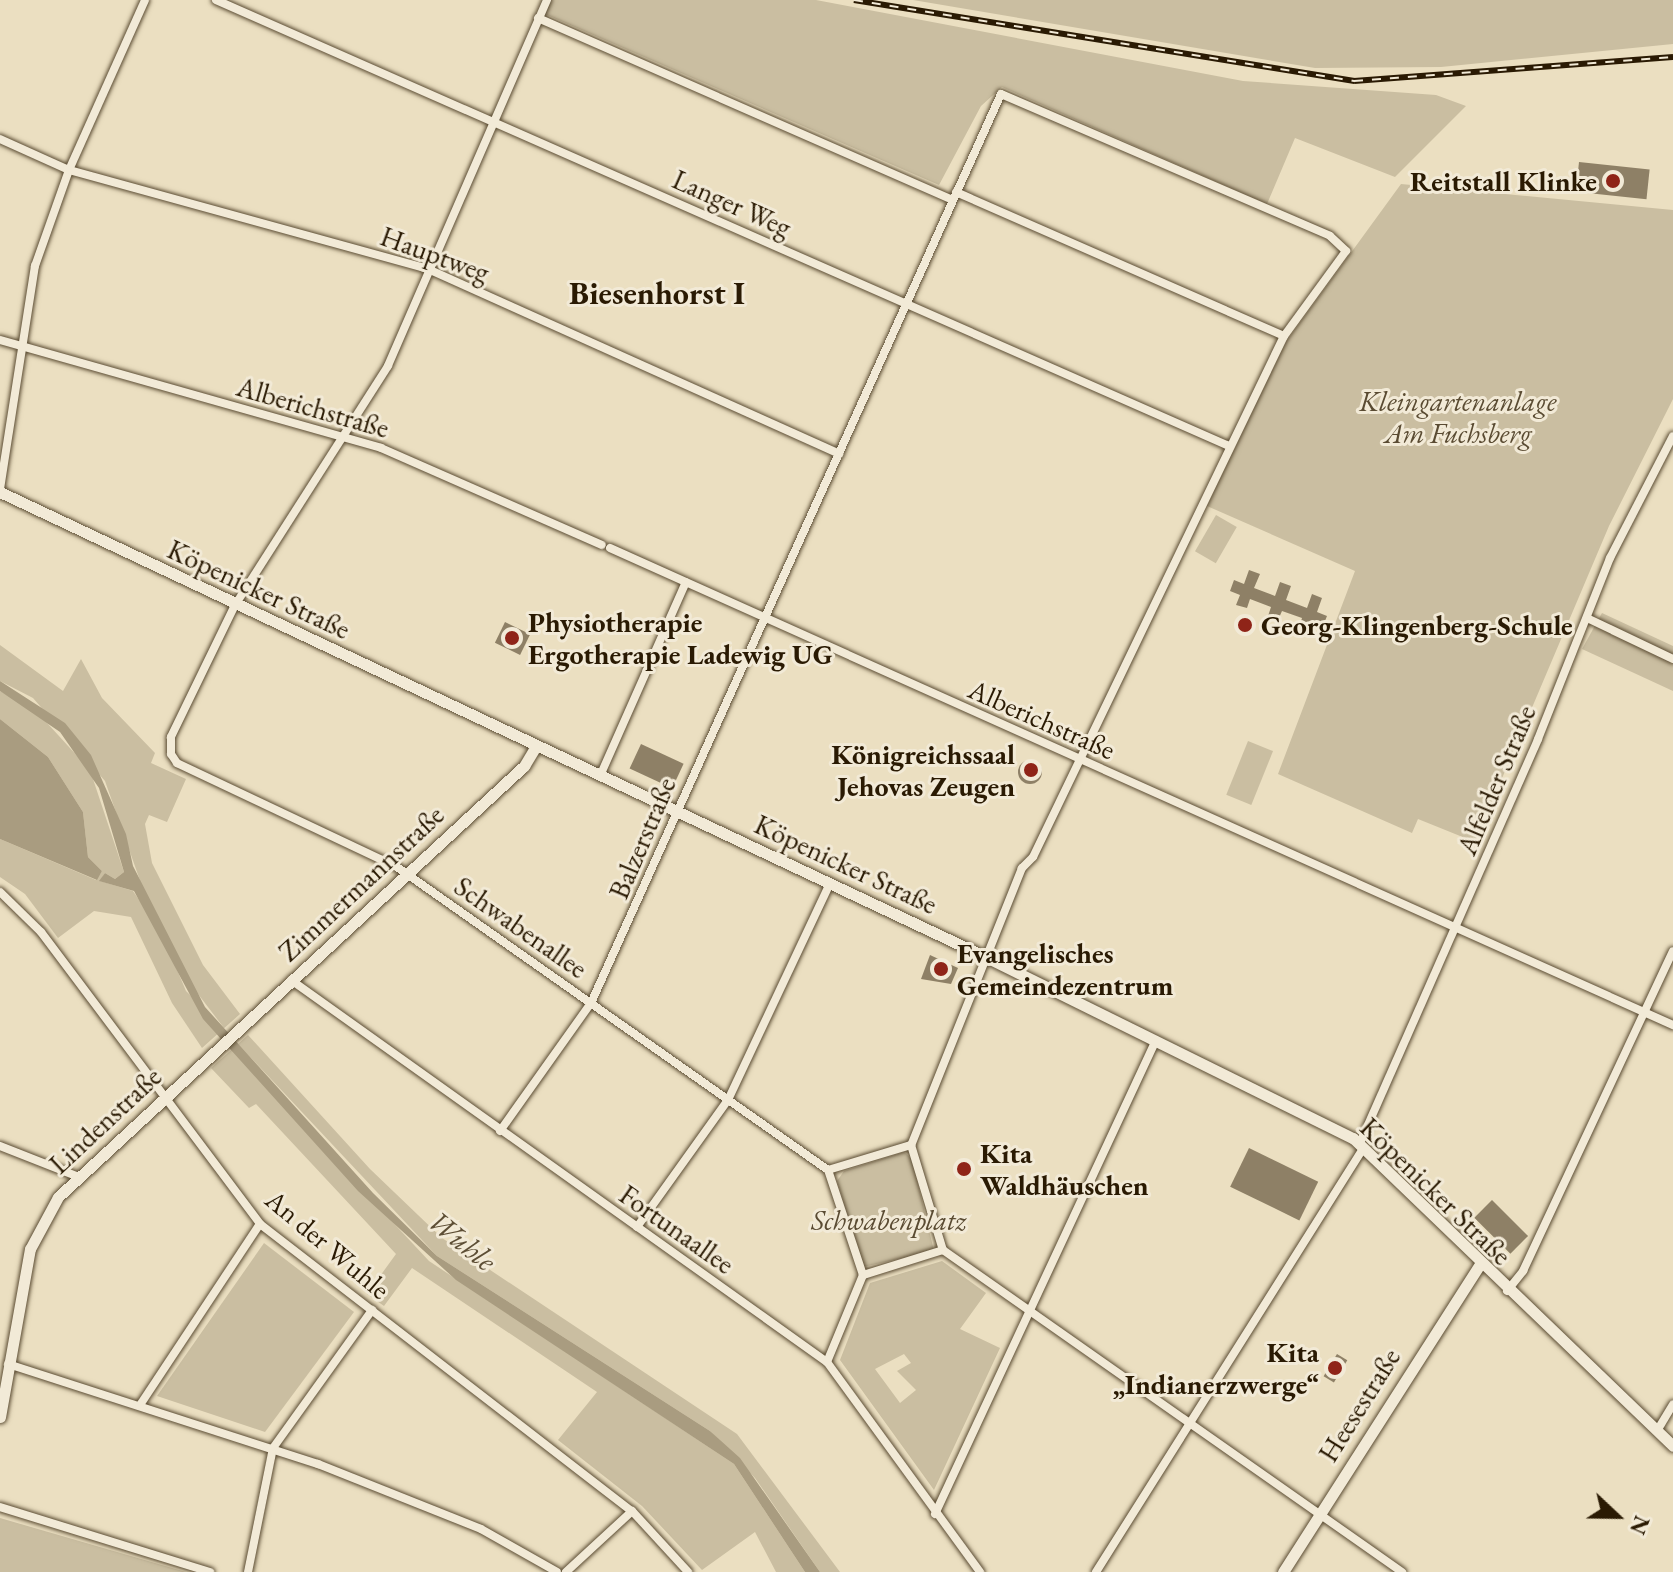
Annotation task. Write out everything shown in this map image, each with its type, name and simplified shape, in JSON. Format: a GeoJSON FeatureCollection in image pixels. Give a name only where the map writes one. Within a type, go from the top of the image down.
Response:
{"type":"FeatureCollection","features":[{"type":"Feature","properties":{"kind":"main road","name":"Köpenicker Straße"},"geometry":{"type":"LineString","coordinates":[[0,491],[232,609],[536,746],[984,956],[1362,1145],[1479,1266],[1673,1446]]}},
{"type":"Feature","properties":{"kind":"main road","name":"Zimmermannstraße"},"geometry":{"type":"LineString","coordinates":[[214,1052],[524,766],[536,746]]}},
{"type":"Feature","properties":{"kind":"main road","name":"Lindenstraße"},"geometry":{"type":"LineString","coordinates":[[0,1417],[30,1249],[76,1176],[214,1052]]}},
{"type":"Feature","properties":{"kind":"main road","name":"Heesestraße"},"geometry":{"type":"LineString","coordinates":[[1283,1572],[1479,1266]]}},
{"type":"Feature","properties":{"kind":"street"},"geometry":{"type":"LineString","coordinates":[[0,491],[35,266],[69,170],[145,0]]}},
{"type":"Feature","properties":{"kind":"street","name":"Langer Weg"},"geometry":{"type":"LineString","coordinates":[[216,0],[1229,446]]}},
{"type":"Feature","properties":{"kind":"street"},"geometry":{"type":"LineString","coordinates":[[232,609],[388,366],[547,0]]}},
{"type":"Feature","properties":{"kind":"street"},"geometry":{"type":"LineString","coordinates":[[538,18],[1284,336],[984,956],[911,1145],[943,1250],[1402,1572]]}},
{"type":"Feature","properties":{"kind":"street","name":"Balzerstraße"},"geometry":{"type":"LineString","coordinates":[[500,1131],[591,1003],[767,620],[1001,94],[1330,236],[1346,251],[1284,336]]}},
{"type":"Feature","properties":{"kind":"street","name":"Hauptweg"},"geometry":{"type":"LineString","coordinates":[[0,139],[69,170],[428,269],[839,454]]}},
{"type":"Feature","properties":{"kind":"street","name":"Alberichstraße"},"geometry":{"type":"LineString","coordinates":[[0,340],[381,448],[1673,1025]]}},
{"type":"Feature","properties":{"kind":"street","name":"Alfelder Straße"},"geometry":{"type":"LineString","coordinates":[[1096,1572],[1362,1145],[1457,927],[1628,517],[1673,436]]}},
{"type":"Feature","properties":{"kind":"street"},"geometry":{"type":"LineString","coordinates":[[600,776],[686,582]]}},
{"type":"Feature","properties":{"kind":"street","name":"Schwabenallee"},"geometry":{"type":"LineString","coordinates":[[232,609],[171,737],[171,754],[177,763],[406,874],[828,1170]]}},
{"type":"Feature","properties":{"kind":"street"},"geometry":{"type":"LineString","coordinates":[[1587,618],[1673,659]]}},
{"type":"Feature","properties":{"kind":"street"},"geometry":{"type":"LineString","coordinates":[[637,1227],[728,1100],[830,883]]}},
{"type":"Feature","properties":{"kind":"street","name":"An der Wuhle"},"geometry":{"type":"LineString","coordinates":[[0,892],[41,932],[260,1224],[632,1511],[688,1572]]}},
{"type":"Feature","properties":{"kind":"street"},"geometry":{"type":"LineString","coordinates":[[1506,1292],[1523,1271],[1673,951]]}},
{"type":"Feature","properties":{"kind":"street","name":"Fortunaallee"},"geometry":{"type":"LineString","coordinates":[[291,980],[827,1362],[980,1572]]}},
{"type":"Feature","properties":{"kind":"street"},"geometry":{"type":"LineString","coordinates":[[935,1514],[1156,1040]]}},
{"type":"Feature","properties":{"kind":"street"},"geometry":{"type":"LineString","coordinates":[[827,1362],[863,1275],[828,1170],[911,1145]]}},
{"type":"Feature","properties":{"kind":"street"},"geometry":{"type":"LineString","coordinates":[[0,1146],[76,1176]]}},
{"type":"Feature","properties":{"kind":"street"},"geometry":{"type":"LineString","coordinates":[[140,1405],[260,1224]]}},
{"type":"Feature","properties":{"kind":"street"},"geometry":{"type":"LineString","coordinates":[[863,1275],[943,1250]]}},
{"type":"Feature","properties":{"kind":"street"},"geometry":{"type":"LineString","coordinates":[[248,1572],[273,1448],[372,1310]]}},
{"type":"Feature","properties":{"kind":"street"},"geometry":{"type":"LineString","coordinates":[[8,1364],[273,1448],[481,1529],[557,1572]]}},
{"type":"Feature","properties":{"kind":"street"},"geometry":{"type":"LineString","coordinates":[[1657,1431],[1673,1404]]}},
{"type":"Feature","properties":{"kind":"street"},"geometry":{"type":"LineString","coordinates":[[0,1507],[210,1572]]}},
{"type":"Feature","properties":{"kind":"street"},"geometry":{"type":"LineString","coordinates":[[566,1572],[632,1511]]}},
{"type":"Feature","properties":{"kind":"green space"},"geometry":{"type":"Polygon","coordinates":[[[549,0],[816,0],[1243,81],[1436,95],[1466,106],[1395,177],[1295,138],[1267,204],[1002,87],[981,106],[939,185],[545,14],[549,0]]]}},
{"type":"Feature","properties":{"kind":"green space"},"geometry":{"type":"Polygon","coordinates":[[[913,0],[1673,0],[1673,44],[1441,67],[1315,68],[913,0]]]}},
{"type":"Feature","properties":{"kind":"green space","name":"Kleingartenanlage Am Fuchsberg"},"geometry":{"type":"Polygon","coordinates":[[[1401,184],[1673,210],[1673,399],[1609,526],[1475,842],[1418,819],[1412,833],[1278,774],[1355,571],[1207,506],[1286,342],[1401,184]]]}},
{"type":"Feature","properties":{"kind":"green space"},"geometry":{"type":"Polygon","coordinates":[[[1216,515],[1237,527],[1216,563],[1195,551],[1216,515]]]}},
{"type":"Feature","properties":{"kind":"green space"},"geometry":{"type":"Polygon","coordinates":[[[1602,613],[1673,646],[1673,691],[1582,649],[1602,613]]]}},
{"type":"Feature","properties":{"kind":"green space"},"geometry":{"type":"Polygon","coordinates":[[[0,645],[63,691],[81,659],[102,698],[155,753],[151,763],[186,779],[167,822],[149,815],[145,824],[152,863],[203,965],[240,1014],[202,1048],[172,1003],[131,917],[94,911],[58,938],[25,894],[0,877],[0,839],[96,880],[102,871],[88,857],[83,812],[48,757],[0,719],[0,691],[38,713],[90,770],[124,872],[115,879],[105,873],[100,881],[133,891],[161,932],[186,991],[224,1028],[195,990],[143,889],[105,781],[33,698],[0,681],[0,645]]]}},
{"type":"Feature","properties":{"kind":"green space"},"geometry":{"type":"Polygon","coordinates":[[[1248,741],[1273,751],[1251,805],[1226,795],[1248,741]]]}},
{"type":"Feature","properties":{"kind":"green space"},"geometry":{"type":"Polygon","coordinates":[[[248,1035],[370,1169],[442,1238],[737,1434],[840,1572],[820,1572],[755,1478],[710,1431],[437,1256],[238,1044],[232,1050],[429,1261],[734,1464],[805,1572],[776,1572],[755,1532],[702,1570],[642,1506],[558,1440],[597,1392],[412,1268],[384,1306],[367,1294],[396,1254],[256,1104],[249,1108],[211,1068],[248,1035]]]}},
{"type":"Feature","properties":{"kind":"green space","name":"Schwabenplatz"},"geometry":{"type":"Polygon","coordinates":[[[904,1152],[912,1159],[934,1251],[863,1267],[837,1181],[844,1171],[904,1152]]]}},
{"type":"Feature","properties":{"kind":"green space"},"geometry":{"type":"Polygon","coordinates":[[[264,1243],[354,1312],[265,1432],[157,1396],[264,1243]]]}},
{"type":"Feature","properties":{"kind":"green space"},"geometry":{"type":"Polygon","coordinates":[[[942,1261],[986,1293],[960,1329],[1000,1348],[934,1490],[840,1360],[870,1283],[942,1261]],[[904,1354],[875,1369],[900,1403],[916,1390],[897,1371],[911,1363],[904,1354]]]}},
{"type":"Feature","properties":{"kind":"green space"},"geometry":{"type":"Polygon","coordinates":[[[0,1518],[186,1572],[0,1572],[0,1518]]]}},
{"type":"Feature","properties":{"kind":"shaded area"},"geometry":{"type":"Polygon","coordinates":[[[0,681],[65,723],[91,755],[126,834],[133,866],[205,1007],[373,1193],[437,1256],[710,1431],[740,1458],[820,1572],[805,1572],[734,1464],[456,1280],[358,1191],[203,1019],[134,891],[99,881],[105,873],[115,879],[124,872],[99,788],[60,732],[0,691],[0,681]]]}},
{"type":"Feature","properties":{"kind":"shaded area"},"geometry":{"type":"Polygon","coordinates":[[[0,719],[48,757],[83,812],[88,857],[102,871],[97,880],[0,839],[0,719]]]}},
{"type":"Feature","properties":{"kind":"building","name":"Reitstall Klinke"},"geometry":{"type":"Polygon","coordinates":[[[1579,162],[1650,169],[1646,199],[1576,192],[1579,162]]]}},
{"type":"Feature","properties":{"kind":"building"},"geometry":{"type":"Polygon","coordinates":[[[1249,570],[1260,574],[1254,588],[1275,596],[1280,582],[1291,586],[1286,600],[1307,608],[1312,594],[1322,598],[1317,612],[1327,616],[1323,626],[1313,622],[1309,632],[1299,628],[1302,618],[1282,611],[1278,620],[1268,616],[1271,607],[1250,599],[1247,608],[1236,605],[1240,595],[1230,591],[1234,580],[1244,584],[1249,570]]]}},
{"type":"Feature","properties":{"kind":"building","name":"Physiotherapie Ergotherapie Ladewig UG"},"geometry":{"type":"Polygon","coordinates":[[[505,622],[530,634],[520,655],[495,643],[505,622]]]}},
{"type":"Feature","properties":{"kind":"building"},"geometry":{"type":"Polygon","coordinates":[[[641,744],[684,764],[672,788],[630,768],[641,744]]]}},
{"type":"Feature","properties":{"kind":"building","name":"Königreichssaal Jehovas Zeugen"},"geometry":{"type":"Polygon","coordinates":[[[1025,760],[1035,760],[1042,767],[1042,777],[1035,784],[1025,784],[1018,777],[1018,767],[1025,760]]]}},
{"type":"Feature","properties":{"kind":"building","name":"Evangelisches Gemeindezentrum"},"geometry":{"type":"Polygon","coordinates":[[[930,955],[958,968],[951,984],[921,979],[930,955]]]}},
{"type":"Feature","properties":{"kind":"building"},"geometry":{"type":"Polygon","coordinates":[[[1249,1148],[1318,1182],[1299,1220],[1230,1187],[1249,1148]]]}},
{"type":"Feature","properties":{"kind":"building"},"geometry":{"type":"Polygon","coordinates":[[[1492,1200],[1528,1236],[1510,1254],[1474,1218],[1492,1200]]]}},
{"type":"Feature","properties":{"kind":"building","name":"Kita „Indianerzwerge“"},"geometry":{"type":"Polygon","coordinates":[[[1337,1354],[1347,1360],[1334,1382],[1324,1376],[1337,1354]]]}},
{"type":"Feature","properties":{"kind":"railway"},"geometry":{"type":"LineString","coordinates":[[854,0],[1354,81],[1673,57]]}},
{"type":"Feature","properties":{"kind":"place","name":"Reitstall Klinke"},"geometry":{"type":"Point","coordinates":[1613,181]}},
{"type":"Feature","properties":{"kind":"place","name":"Georg-Klingenberg-Schule"},"geometry":{"type":"Point","coordinates":[1245,625]}},
{"type":"Feature","properties":{"kind":"place","name":"Physiotherapie Ergotherapie Ladewig UG"},"geometry":{"type":"Point","coordinates":[512,638]}},
{"type":"Feature","properties":{"kind":"place","name":"Königreichssaal Jehovas Zeugen"},"geometry":{"type":"Point","coordinates":[1031,770]}},
{"type":"Feature","properties":{"kind":"place","name":"Evangelisches Gemeindezentrum"},"geometry":{"type":"Point","coordinates":[941,969]}},
{"type":"Feature","properties":{"kind":"place","name":"Kita Waldhäuschen"},"geometry":{"type":"Point","coordinates":[964,1169]}},
{"type":"Feature","properties":{"kind":"place","name":"Kita „Indianerzwerge“"},"geometry":{"type":"Point","coordinates":[1335,1368]}},
{"type":"Feature","properties":{"kind":"district","name":"Biesenhorst I"},"geometry":{"type":"Point","coordinates":[657,293]}},
{"type":"Feature","properties":{"kind":"water label","name":"Wuhle"},"geometry":{"type":"Point","coordinates":[462,1241]}}]}
